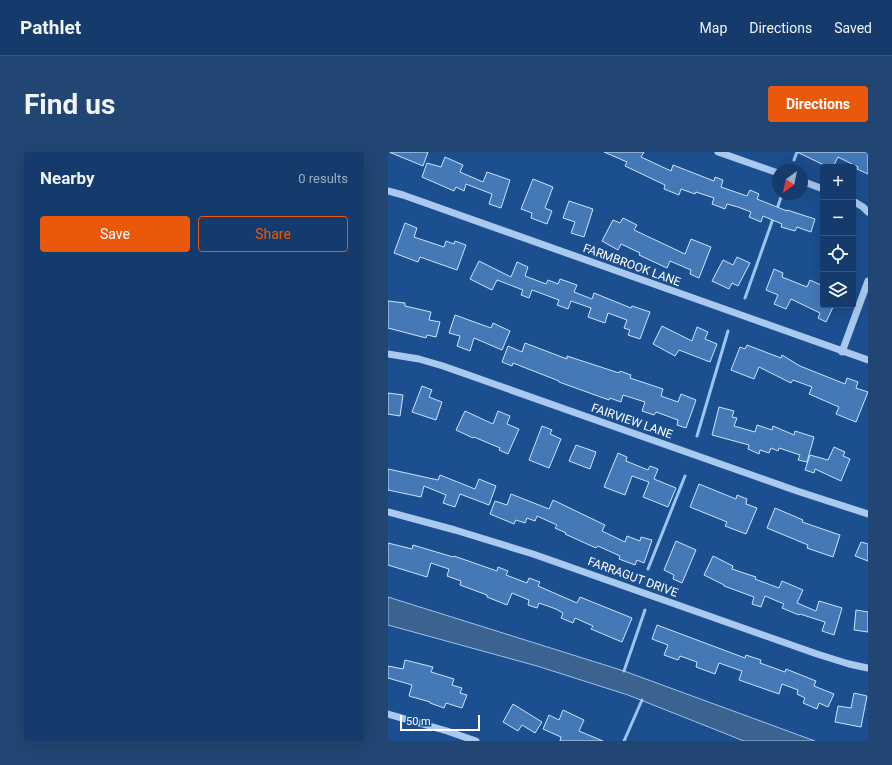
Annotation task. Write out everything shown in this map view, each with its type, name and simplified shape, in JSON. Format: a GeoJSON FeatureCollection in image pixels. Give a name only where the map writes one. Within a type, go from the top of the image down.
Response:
{"type":"FeatureCollection","features":[{"type":"Feature","properties":{"kind":"street"},"geometry":{"type":"LineString","coordinates":[[718,152],[772,171]]}},
{"type":"Feature","properties":{"kind":"street"},"geometry":{"type":"LineString","coordinates":[[808,183],[820,188]]}},
{"type":"Feature","properties":{"kind":"street","name":"FARMBROOK LANE"},"geometry":{"type":"LineString","coordinates":[[388,191],[403,195],[868,360]]}},
{"type":"Feature","properties":{"kind":"street"},"geometry":{"type":"LineString","coordinates":[[856,203],[868,212]]}},
{"type":"Feature","properties":{"kind":"street"},"geometry":{"type":"LineString","coordinates":[[842,352],[868,281]]}},
{"type":"Feature","properties":{"kind":"street","name":"FAIRVIEW LANE"},"geometry":{"type":"LineString","coordinates":[[388,354],[408,357],[443,366],[797,491],[868,514]]}},
{"type":"Feature","properties":{"kind":"street","name":"FARRAGUT DRIVE"},"geometry":{"type":"LineString","coordinates":[[388,512],[456,530],[533,554],[817,654],[868,668]]}},
{"type":"Feature","properties":{"kind":"street"},"geometry":{"type":"LineString","coordinates":[[388,714],[476,741]]}},
{"type":"Feature","properties":{"kind":"water"},"geometry":{"type":"Polygon","coordinates":[[[388,597],[624,671],[815,741],[744,741],[628,695],[537,666],[388,625],[388,597]]]}},
{"type":"Feature","properties":{"kind":"building"},"geometry":{"type":"Polygon","coordinates":[[[389,152],[428,152],[423,166],[389,152]]]}},
{"type":"Feature","properties":{"kind":"building"},"geometry":{"type":"Polygon","coordinates":[[[604,152],[644,152],[641,157],[671,171],[673,165],[714,181],[715,177],[723,180],[721,187],[747,196],[750,190],[759,194],[757,199],[787,211],[815,219],[811,232],[797,227],[795,231],[781,227],[782,224],[763,216],[761,222],[749,217],[751,212],[727,204],[725,209],[712,204],[714,198],[696,192],[695,194],[681,189],[679,195],[664,189],[665,185],[625,166],[627,162],[604,152]]]}},
{"type":"Feature","properties":{"kind":"building"},"geometry":{"type":"Polygon","coordinates":[[[797,152],[868,152],[868,174],[857,169],[858,167],[856,164],[852,164],[838,157],[834,164],[822,164],[797,152]]]}},
{"type":"Feature","properties":{"kind":"building"},"geometry":{"type":"Polygon","coordinates":[[[445,157],[463,165],[460,172],[483,182],[487,172],[510,180],[501,208],[489,204],[492,194],[466,184],[464,191],[456,187],[454,191],[422,177],[427,163],[441,167],[445,157]]]}},
{"type":"Feature","properties":{"kind":"building"},"geometry":{"type":"Polygon","coordinates":[[[533,179],[553,187],[545,208],[552,211],[547,224],[531,218],[532,213],[521,209],[533,179]]]}},
{"type":"Feature","properties":{"kind":"building"},"geometry":{"type":"Polygon","coordinates":[[[569,201],[593,209],[584,237],[571,233],[575,222],[563,218],[569,201]]]}},
{"type":"Feature","properties":{"kind":"building"},"geometry":{"type":"Polygon","coordinates":[[[623,218],[637,225],[634,230],[685,254],[691,239],[711,247],[699,278],[690,274],[691,270],[670,261],[667,268],[639,255],[640,253],[621,244],[618,250],[602,241],[613,220],[620,223],[623,218]]]}},
{"type":"Feature","properties":{"kind":"building"},"geometry":{"type":"Polygon","coordinates":[[[405,223],[417,228],[414,237],[444,247],[446,241],[454,244],[455,241],[466,245],[457,270],[420,257],[418,262],[394,253],[405,223]]]}},
{"type":"Feature","properties":{"kind":"building"},"geometry":{"type":"Polygon","coordinates":[[[737,257],[750,263],[738,286],[732,283],[729,289],[712,281],[723,260],[733,265],[737,257]]]}},
{"type":"Feature","properties":{"kind":"building"},"geometry":{"type":"Polygon","coordinates":[[[479,261],[511,277],[517,262],[528,267],[525,276],[546,284],[548,280],[558,284],[560,279],[577,285],[574,292],[592,299],[594,293],[631,308],[632,306],[650,312],[640,339],[628,335],[630,330],[624,328],[627,320],[608,313],[605,323],[588,317],[591,308],[571,301],[568,309],[557,305],[559,300],[532,290],[529,298],[521,295],[523,290],[497,280],[492,290],[470,279],[479,261]]]}},
{"type":"Feature","properties":{"kind":"building"},"geometry":{"type":"Polygon","coordinates":[[[774,269],[783,273],[782,277],[807,287],[810,280],[820,285],[820,308],[833,308],[826,322],[818,318],[820,313],[791,299],[786,309],[774,304],[778,295],[766,290],[774,269]]]}},
{"type":"Feature","properties":{"kind":"building"},"geometry":{"type":"Polygon","coordinates":[[[388,301],[405,303],[405,306],[431,312],[429,320],[440,322],[436,337],[427,335],[426,338],[388,328],[388,301]]]}},
{"type":"Feature","properties":{"kind":"building"},"geometry":{"type":"Polygon","coordinates":[[[455,315],[491,328],[493,323],[510,331],[502,350],[474,338],[470,351],[457,346],[460,336],[449,333],[455,315]]]}},
{"type":"Feature","properties":{"kind":"building"},"geometry":{"type":"Polygon","coordinates":[[[662,326],[692,341],[697,327],[708,332],[705,339],[717,344],[710,362],[679,350],[675,356],[653,344],[662,326]]]}},
{"type":"Feature","properties":{"kind":"building"},"geometry":{"type":"Polygon","coordinates":[[[525,343],[567,359],[567,356],[619,373],[620,371],[631,375],[630,378],[663,389],[661,396],[678,402],[681,394],[696,400],[686,428],[677,425],[678,420],[656,412],[654,415],[642,411],[645,402],[623,395],[621,402],[610,398],[609,400],[513,363],[512,366],[502,362],[508,346],[522,352],[525,343]]]}},
{"type":"Feature","properties":{"kind":"building"},"geometry":{"type":"Polygon","coordinates":[[[747,345],[781,358],[782,355],[800,366],[845,384],[847,378],[858,382],[856,388],[868,392],[856,422],[836,414],[839,407],[809,394],[812,387],[793,380],[791,383],[759,367],[754,379],[731,370],[740,347],[745,349],[747,345]]]}},
{"type":"Feature","properties":{"kind":"building"},"geometry":{"type":"Polygon","coordinates":[[[422,386],[432,390],[429,397],[442,402],[436,420],[412,412],[422,386]]]}},
{"type":"Feature","properties":{"kind":"building"},"geometry":{"type":"Polygon","coordinates":[[[388,393],[403,395],[400,416],[388,414],[388,393]]]}},
{"type":"Feature","properties":{"kind":"building"},"geometry":{"type":"Polygon","coordinates":[[[719,407],[734,411],[732,417],[737,418],[734,426],[755,432],[757,425],[772,430],[773,426],[794,435],[795,431],[814,437],[807,462],[798,460],[800,455],[779,448],[778,451],[771,448],[769,453],[760,450],[759,454],[748,449],[749,445],[712,435],[719,407]]]}},
{"type":"Feature","properties":{"kind":"building"},"geometry":{"type":"Polygon","coordinates":[[[465,411],[493,424],[498,411],[510,416],[507,424],[519,429],[508,454],[499,450],[500,448],[456,430],[465,411]]]}},
{"type":"Feature","properties":{"kind":"building"},"geometry":{"type":"Polygon","coordinates":[[[542,426],[552,430],[550,434],[561,439],[549,468],[529,460],[542,426]]]}},
{"type":"Feature","properties":{"kind":"building"},"geometry":{"type":"Polygon","coordinates":[[[576,445],[596,452],[590,469],[569,461],[576,445]]]}},
{"type":"Feature","properties":{"kind":"building"},"geometry":{"type":"Polygon","coordinates":[[[834,447],[845,452],[843,456],[850,459],[841,481],[815,469],[814,473],[805,470],[810,455],[828,460],[834,447]]]}},
{"type":"Feature","properties":{"kind":"building"},"geometry":{"type":"Polygon","coordinates":[[[618,453],[627,457],[626,461],[648,470],[650,466],[658,469],[654,479],[676,488],[668,507],[643,497],[649,482],[632,476],[625,495],[604,487],[618,453]]]}},
{"type":"Feature","properties":{"kind":"building"},"geometry":{"type":"Polygon","coordinates":[[[388,469],[438,480],[440,475],[475,489],[479,479],[496,486],[489,505],[460,494],[455,507],[443,503],[446,495],[424,486],[421,497],[388,490],[388,469]]]}},
{"type":"Feature","properties":{"kind":"building"},"geometry":{"type":"Polygon","coordinates":[[[699,484],[736,499],[737,495],[747,499],[746,504],[757,508],[746,534],[725,526],[727,522],[690,507],[699,484]]]}},
{"type":"Feature","properties":{"kind":"building"},"geometry":{"type":"Polygon","coordinates":[[[511,494],[549,509],[553,500],[605,525],[602,531],[625,542],[627,536],[640,541],[641,537],[652,540],[644,563],[637,560],[635,565],[619,559],[620,556],[598,546],[596,548],[565,534],[566,533],[555,528],[557,525],[537,516],[535,521],[527,518],[525,523],[516,520],[514,524],[490,514],[495,501],[507,505],[511,494]]]}},
{"type":"Feature","properties":{"kind":"building"},"geometry":{"type":"Polygon","coordinates":[[[775,508],[803,520],[802,522],[840,535],[833,557],[807,548],[808,545],[767,528],[775,508]]]}},
{"type":"Feature","properties":{"kind":"building"},"geometry":{"type":"Polygon","coordinates":[[[676,541],[696,550],[682,583],[673,579],[674,575],[664,570],[676,541]]]}},
{"type":"Feature","properties":{"kind":"building"},"geometry":{"type":"Polygon","coordinates":[[[861,542],[868,544],[868,561],[855,556],[861,542]]]}},
{"type":"Feature","properties":{"kind":"building"},"geometry":{"type":"Polygon","coordinates":[[[388,543],[412,549],[413,545],[453,557],[454,556],[497,571],[498,567],[508,571],[506,575],[527,583],[529,578],[540,582],[538,586],[577,603],[580,597],[632,618],[622,642],[591,629],[593,626],[575,618],[573,623],[561,618],[563,613],[556,609],[539,603],[537,608],[528,605],[529,600],[512,593],[507,605],[487,597],[487,595],[460,585],[461,581],[447,576],[449,569],[431,563],[427,577],[388,565],[388,543]]]}},
{"type":"Feature","properties":{"kind":"building"},"geometry":{"type":"Polygon","coordinates":[[[713,556],[733,566],[732,569],[756,577],[755,579],[779,588],[782,581],[803,590],[797,603],[816,611],[819,601],[842,608],[834,635],[822,631],[825,622],[800,614],[799,615],[782,608],[784,604],[765,596],[761,607],[752,604],[754,597],[724,586],[704,575],[713,556]]]}},
{"type":"Feature","properties":{"kind":"building"},"geometry":{"type":"Polygon","coordinates":[[[856,610],[868,612],[868,632],[854,630],[856,610]]]}},
{"type":"Feature","properties":{"kind":"building"},"geometry":{"type":"Polygon","coordinates":[[[657,625],[745,658],[746,655],[761,660],[760,663],[785,672],[786,669],[816,681],[814,686],[834,694],[828,707],[819,703],[817,709],[803,703],[805,698],[797,694],[798,690],[782,684],[779,694],[739,680],[742,671],[719,663],[715,674],[696,667],[697,662],[680,656],[678,660],[664,655],[668,645],[652,639],[657,625]]]}},
{"type":"Feature","properties":{"kind":"building"},"geometry":{"type":"Polygon","coordinates":[[[405,660],[433,667],[431,672],[454,679],[452,685],[462,688],[460,693],[467,695],[462,708],[446,703],[444,708],[409,696],[412,685],[388,678],[388,666],[403,669],[405,660]]]}},
{"type":"Feature","properties":{"kind":"building"},"geometry":{"type":"Polygon","coordinates":[[[854,693],[867,696],[861,727],[835,722],[838,706],[851,708],[854,693]]]}},
{"type":"Feature","properties":{"kind":"building"},"geometry":{"type":"Polygon","coordinates":[[[513,704],[542,722],[535,733],[522,725],[518,731],[503,722],[513,704]]]}},
{"type":"Feature","properties":{"kind":"building"},"geometry":{"type":"Polygon","coordinates":[[[563,710],[584,720],[579,731],[603,741],[560,741],[561,737],[543,729],[549,715],[559,720],[563,710]]]}},
{"type":"Feature","properties":{"kind":"waterway"},"geometry":{"type":"LineString","coordinates":[[794,160],[797,152]]}},
{"type":"Feature","properties":{"kind":"waterway"},"geometry":{"type":"LineString","coordinates":[[777,209],[780,200]]}},
{"type":"Feature","properties":{"kind":"waterway"},"geometry":{"type":"LineString","coordinates":[[745,298],[774,216]]}},
{"type":"Feature","properties":{"kind":"waterway"},"geometry":{"type":"LineString","coordinates":[[697,436],[728,331]]}},
{"type":"Feature","properties":{"kind":"waterway"},"geometry":{"type":"LineString","coordinates":[[648,569],[685,476]]}},
{"type":"Feature","properties":{"kind":"waterway"},"geometry":{"type":"LineString","coordinates":[[624,671],[645,610]]}},
{"type":"Feature","properties":{"kind":"waterway"},"geometry":{"type":"LineString","coordinates":[[624,741],[642,700]]}}]}
